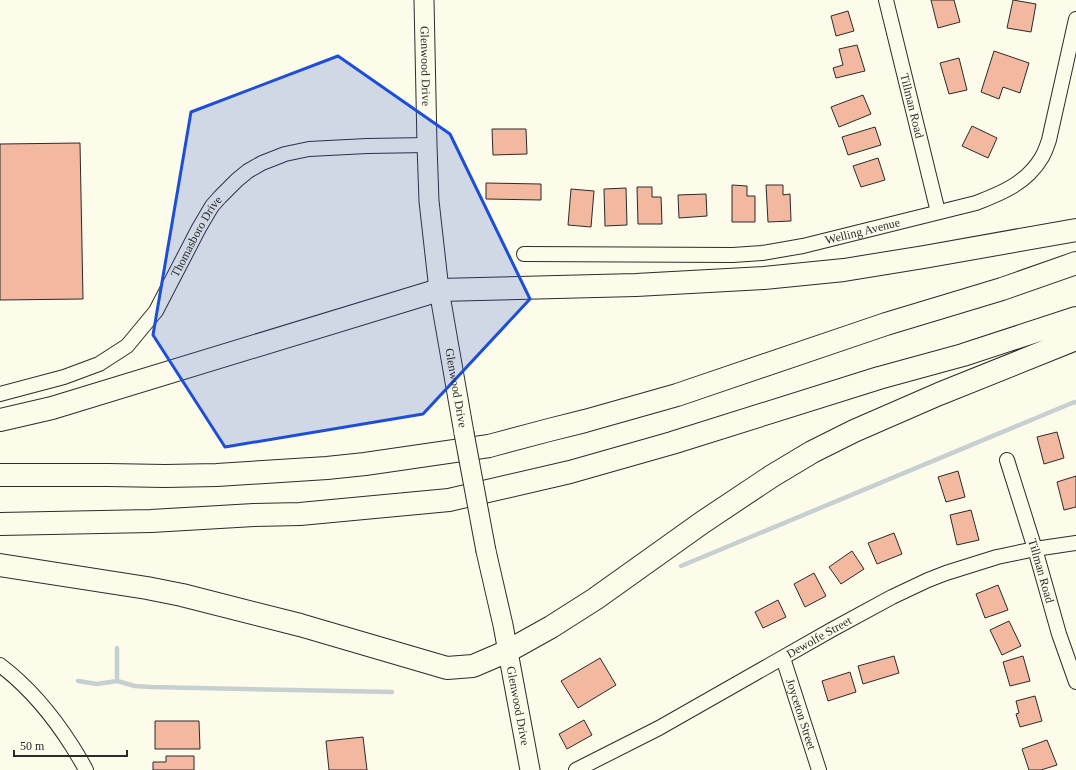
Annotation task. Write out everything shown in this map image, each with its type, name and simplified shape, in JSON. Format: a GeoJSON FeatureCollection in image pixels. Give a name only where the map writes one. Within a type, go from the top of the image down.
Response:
{"type":"FeatureCollection","features":[{"type":"Feature","properties":{"kind":"highway"},"geometry":{"type":"LineString","coordinates":[[0,420],[52,408],[439,290],[636,285],[764,278],[852,269],[1076,230]]}},
{"type":"Feature","properties":{"kind":"highway"},"geometry":{"type":"LineString","coordinates":[[0,475],[172,476],[319,469],[365,464],[489,446],[677,395],[886,324],[1002,289],[1076,263]]}},
{"type":"Feature","properties":{"kind":"highway"},"geometry":{"type":"LineString","coordinates":[[0,524],[151,521],[300,514],[448,500],[570,472],[664,445],[879,378],[962,355],[1076,318]]}},
{"type":"Feature","properties":{"kind":"highway"},"geometry":{"type":"LineString","coordinates":[[0,565],[147,588],[182,595],[300,624],[447,668],[473,666],[508,651],[551,627],[595,599],[703,522],[772,476],[812,452],[939,394],[1076,339]]}},
{"type":"Feature","properties":{"kind":"street","name":"Glenwood Drive"},"geometry":{"type":"LineString","coordinates":[[424,0],[429,201],[439,290],[486,551],[504,625],[530,770]]}},
{"type":"Feature","properties":{"kind":"street","name":"Tillman Road"},"geometry":{"type":"LineString","coordinates":[[886,0],[938,212]]}},
{"type":"Feature","properties":{"kind":"street","name":"Welling Avenue"},"geometry":{"type":"LineString","coordinates":[[524,254],[733,255],[762,253],[803,246],[976,203],[999,194],[1021,181],[1032,172],[1042,157],[1049,140],[1076,19]]}},
{"type":"Feature","properties":{"kind":"street","name":"Thomasboro Drive"},"geometry":{"type":"LineString","coordinates":[[0,394],[64,377],[99,364],[127,346],[156,312],[199,228],[212,206],[237,180],[262,163],[285,154],[309,149],[427,145]]}},
{"type":"Feature","properties":{"kind":"street","name":"Tillman Road"},"geometry":{"type":"LineString","coordinates":[[1007,460],[1035,549],[1059,634],[1076,682]]}},
{"type":"Feature","properties":{"kind":"street","name":"Dewolfe Street"},"geometry":{"type":"LineString","coordinates":[[576,770],[659,728],[846,622],[928,580],[997,557],[1035,549],[1076,543]]}},
{"type":"Feature","properties":{"kind":"street","name":"Joyceton Street"},"geometry":{"type":"LineString","coordinates":[[783,658],[819,770]]}},
{"type":"Feature","properties":{"kind":"street"},"geometry":{"type":"LineString","coordinates":[[0,665],[16,678],[42,705],[63,732],[86,770]]}},
{"type":"Feature","properties":{"kind":"highlighted area"},"geometry":{"type":"Polygon","coordinates":[[[338,56],[450,134],[530,299],[423,414],[225,447],[153,335],[191,112],[338,56]]]}},
{"type":"Feature","properties":{"kind":"building"},"geometry":{"type":"Polygon","coordinates":[[[931,0],[954,0],[960,22],[938,28],[931,0]]]}},
{"type":"Feature","properties":{"kind":"building"},"geometry":{"type":"Polygon","coordinates":[[[1013,0],[1036,4],[1031,32],[1007,28],[1013,0]]]}},
{"type":"Feature","properties":{"kind":"building"},"geometry":{"type":"Polygon","coordinates":[[[848,11],[854,31],[836,36],[831,16],[848,11]]]}},
{"type":"Feature","properties":{"kind":"building"},"geometry":{"type":"Polygon","coordinates":[[[857,45],[865,71],[836,78],[833,68],[843,65],[839,49],[857,45]]]}},
{"type":"Feature","properties":{"kind":"building"},"geometry":{"type":"Polygon","coordinates":[[[994,51],[1029,63],[1020,93],[1003,87],[999,99],[981,92],[994,51]]]}},
{"type":"Feature","properties":{"kind":"building"},"geometry":{"type":"Polygon","coordinates":[[[959,58],[967,90],[949,94],[940,63],[959,58]]]}},
{"type":"Feature","properties":{"kind":"building"},"geometry":{"type":"Polygon","coordinates":[[[863,95],[871,114],[839,127],[831,107],[863,95]]]}},
{"type":"Feature","properties":{"kind":"building"},"geometry":{"type":"Polygon","coordinates":[[[972,126],[997,138],[988,158],[962,146],[972,126]]]}},
{"type":"Feature","properties":{"kind":"building"},"geometry":{"type":"Polygon","coordinates":[[[875,127],[881,145],[848,155],[842,137],[875,127]]]}},
{"type":"Feature","properties":{"kind":"building"},"geometry":{"type":"Polygon","coordinates":[[[492,129],[526,129],[527,154],[493,155],[492,129]]]}},
{"type":"Feature","properties":{"kind":"building"},"geometry":{"type":"Polygon","coordinates":[[[80,143],[83,299],[0,300],[0,144],[80,143]]]}},
{"type":"Feature","properties":{"kind":"building"},"geometry":{"type":"Polygon","coordinates":[[[878,158],[885,180],[861,187],[853,166],[878,158]]]}},
{"type":"Feature","properties":{"kind":"building"},"geometry":{"type":"Polygon","coordinates":[[[486,183],[541,184],[541,200],[486,199],[486,183]]]}},
{"type":"Feature","properties":{"kind":"building"},"geometry":{"type":"Polygon","coordinates":[[[732,185],[747,186],[747,196],[755,196],[755,222],[732,222],[732,185]]]}},
{"type":"Feature","properties":{"kind":"building"},"geometry":{"type":"Polygon","coordinates":[[[766,185],[783,185],[783,195],[790,194],[791,221],[768,222],[766,185]]]}},
{"type":"Feature","properties":{"kind":"building"},"geometry":{"type":"Polygon","coordinates":[[[637,187],[652,187],[652,197],[661,197],[662,224],[638,224],[637,187]]]}},
{"type":"Feature","properties":{"kind":"building"},"geometry":{"type":"Polygon","coordinates":[[[626,188],[627,225],[605,226],[604,189],[626,188]]]}},
{"type":"Feature","properties":{"kind":"building"},"geometry":{"type":"Polygon","coordinates":[[[571,189],[594,191],[591,227],[568,225],[571,189]]]}},
{"type":"Feature","properties":{"kind":"building"},"geometry":{"type":"Polygon","coordinates":[[[706,194],[707,216],[679,218],[678,195],[706,194]]]}},
{"type":"Feature","properties":{"kind":"building"},"geometry":{"type":"Polygon","coordinates":[[[1057,432],[1064,458],[1044,464],[1037,437],[1057,432]]]}},
{"type":"Feature","properties":{"kind":"building"},"geometry":{"type":"Polygon","coordinates":[[[958,471],[965,497],[946,502],[938,477],[958,471]]]}},
{"type":"Feature","properties":{"kind":"building"},"geometry":{"type":"Polygon","coordinates":[[[1076,476],[1076,507],[1064,510],[1057,482],[1076,476]]]}},
{"type":"Feature","properties":{"kind":"building"},"geometry":{"type":"Polygon","coordinates":[[[971,510],[979,540],[957,545],[950,515],[971,510]]]}},
{"type":"Feature","properties":{"kind":"building"},"geometry":{"type":"Polygon","coordinates":[[[894,533],[902,554],[877,564],[868,543],[894,533]]]}},
{"type":"Feature","properties":{"kind":"building"},"geometry":{"type":"Polygon","coordinates":[[[852,551],[864,569],[841,584],[829,567],[852,551]]]}},
{"type":"Feature","properties":{"kind":"building"},"geometry":{"type":"Polygon","coordinates":[[[814,573],[826,596],[805,607],[794,584],[814,573]]]}},
{"type":"Feature","properties":{"kind":"building"},"geometry":{"type":"Polygon","coordinates":[[[998,585],[1008,610],[985,618],[976,594],[998,585]]]}},
{"type":"Feature","properties":{"kind":"building"},"geometry":{"type":"Polygon","coordinates":[[[778,600],[786,617],[763,628],[755,612],[778,600]]]}},
{"type":"Feature","properties":{"kind":"building"},"geometry":{"type":"Polygon","coordinates":[[[1009,621],[1021,646],[1002,655],[990,630],[1009,621]]]}},
{"type":"Feature","properties":{"kind":"building"},"geometry":{"type":"Polygon","coordinates":[[[894,656],[899,673],[863,684],[858,666],[894,656]]]}},
{"type":"Feature","properties":{"kind":"building"},"geometry":{"type":"Polygon","coordinates":[[[1023,656],[1030,681],[1010,686],[1003,662],[1023,656]]]}},
{"type":"Feature","properties":{"kind":"building"},"geometry":{"type":"Polygon","coordinates":[[[600,658],[616,685],[578,708],[561,681],[600,658]]]}},
{"type":"Feature","properties":{"kind":"building"},"geometry":{"type":"Polygon","coordinates":[[[850,672],[856,692],[828,701],[822,681],[850,672]]]}},
{"type":"Feature","properties":{"kind":"building"},"geometry":{"type":"Polygon","coordinates":[[[1035,696],[1042,721],[1020,727],[1016,714],[1019,713],[1016,701],[1035,696]]]}},
{"type":"Feature","properties":{"kind":"building"},"geometry":{"type":"Polygon","coordinates":[[[584,720],[592,735],[567,749],[559,734],[584,720]]]}},
{"type":"Feature","properties":{"kind":"building"},"geometry":{"type":"Polygon","coordinates":[[[155,721],[199,721],[200,749],[155,749],[155,721]]]}},
{"type":"Feature","properties":{"kind":"building"},"geometry":{"type":"Polygon","coordinates":[[[363,737],[367,770],[329,770],[326,741],[363,737]]]}},
{"type":"Feature","properties":{"kind":"building"},"geometry":{"type":"Polygon","coordinates":[[[1047,740],[1057,765],[1041,770],[1029,770],[1022,749],[1047,740]]]}},
{"type":"Feature","properties":{"kind":"building"},"geometry":{"type":"Polygon","coordinates":[[[166,756],[194,756],[194,770],[153,770],[153,762],[166,762],[166,756]]]}},
{"type":"Feature","properties":{"kind":"waterway"},"geometry":{"type":"LineString","coordinates":[[681,566],[1076,402]]}},
{"type":"Feature","properties":{"kind":"waterway"},"geometry":{"type":"LineString","coordinates":[[117,648],[117,681]]}},
{"type":"Feature","properties":{"kind":"waterway"},"geometry":{"type":"LineString","coordinates":[[78,681],[97,684],[117,681],[135,686],[151,687],[392,692]]}}]}
